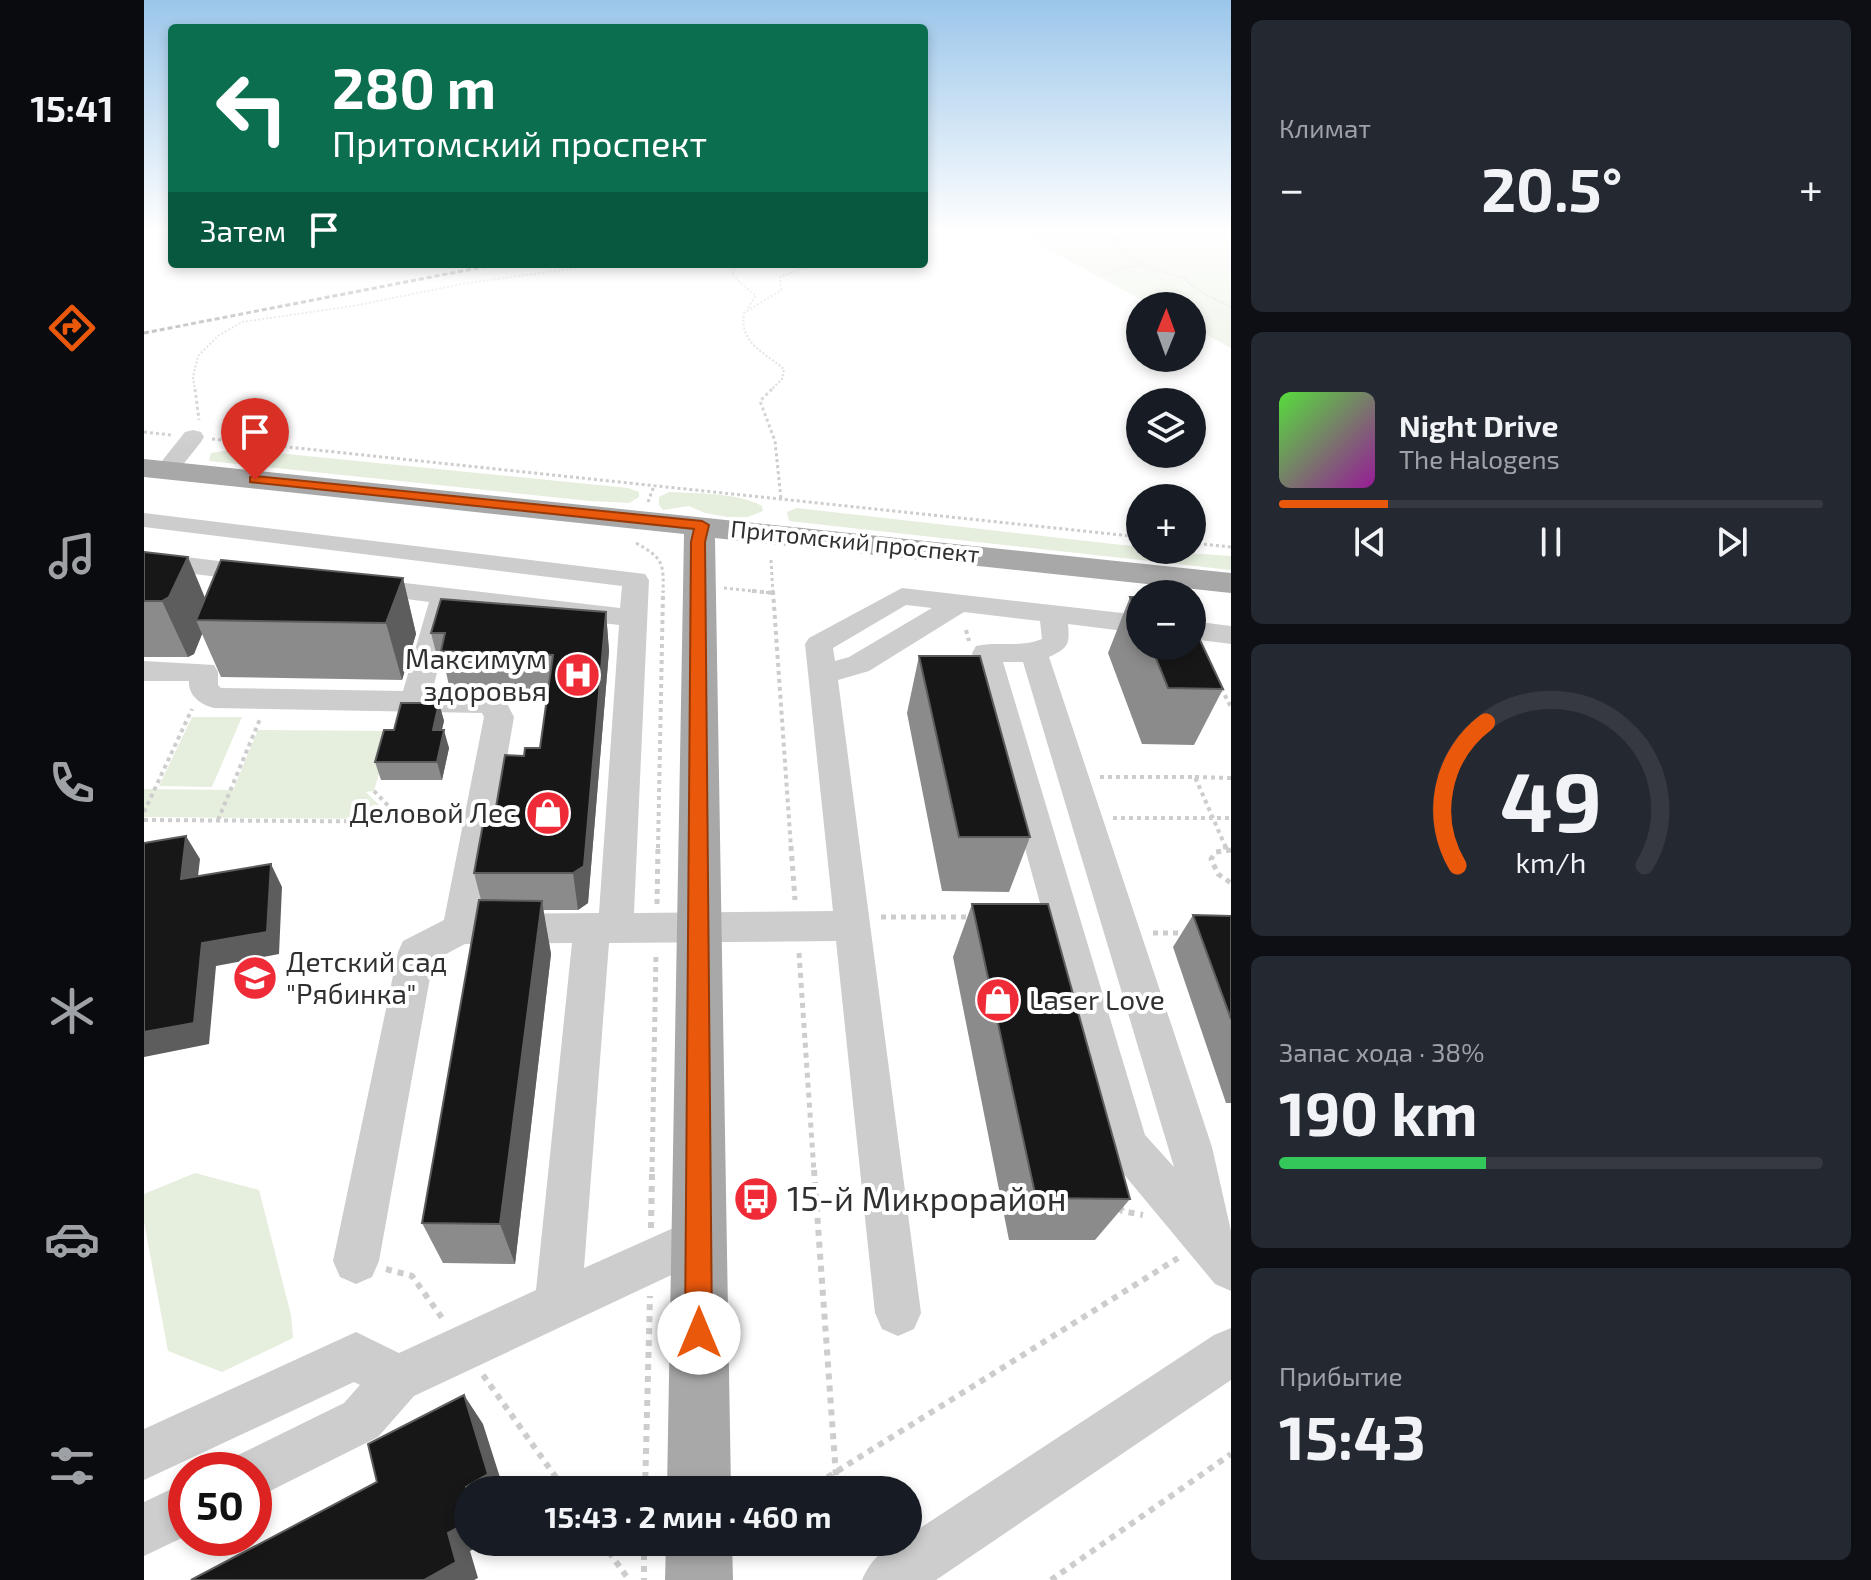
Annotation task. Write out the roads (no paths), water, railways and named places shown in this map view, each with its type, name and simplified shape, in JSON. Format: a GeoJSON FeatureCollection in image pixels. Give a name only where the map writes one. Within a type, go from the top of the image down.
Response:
{"type":"FeatureCollection","features":[{"type":"Feature","properties":{"kind":"main road","name":"Притомский проспект"},"geometry":{"type":"LineString","coordinates":[[151,472],[1126,586]]}},
{"type":"Feature","properties":{"kind":"main road","name":"Притомский проспект"},"geometry":{"type":"LineString","coordinates":[[700,534],[1231,583]]}},
{"type":"Feature","properties":{"kind":"main road"},"geometry":{"type":"LineString","coordinates":[[698,1476],[674,1249],[678,927],[700,534]]}},
{"type":"Feature","properties":{"kind":"main road","name":"Притомский проспект"},"geometry":{"type":"LineString","coordinates":[[1206,595],[1231,598]]}},
{"type":"Feature","properties":{"kind":"main road"},"geometry":{"type":"LineString","coordinates":[[699,1556],[699,1580]]}},
{"type":"Feature","properties":{"kind":"street"},"geometry":{"type":"LineString","coordinates":[[151,472],[193,437]]}},
{"type":"Feature","properties":{"kind":"street"},"geometry":{"type":"LineString","coordinates":[[144,520],[636,580],[604,927],[558,1304]]}},
{"type":"Feature","properties":{"kind":"street"},"geometry":{"type":"LineString","coordinates":[[144,560],[240,583],[291,577]]}},
{"type":"Feature","properties":{"kind":"street"},"geometry":{"type":"LineString","coordinates":[[337,583],[633,618]]}},
{"type":"Feature","properties":{"kind":"street"},"geometry":{"type":"LineString","coordinates":[[415,701],[444,595]]}},
{"type":"Feature","properties":{"kind":"street"},"geometry":{"type":"LineString","coordinates":[[898,1313],[819,644],[902,596],[1126,622]]}},
{"type":"Feature","properties":{"kind":"street"},"geometry":{"type":"LineString","coordinates":[[1053,614],[1056,643],[1034,653],[986,653],[1127,1146],[1231,1268]]}},
{"type":"Feature","properties":{"kind":"street"},"geometry":{"type":"LineString","coordinates":[[1206,632],[1231,635]]}},
{"type":"Feature","properties":{"kind":"street"},"geometry":{"type":"LineString","coordinates":[[203,680],[215,645]]}},
{"type":"Feature","properties":{"kind":"street"},"geometry":{"type":"LineString","coordinates":[[1034,653],[1191,1147],[1209,1239]]}},
{"type":"Feature","properties":{"kind":"street"},"geometry":{"type":"LineString","coordinates":[[144,671],[203,680],[214,698],[493,703],[499,717],[460,929]]}},
{"type":"Feature","properties":{"kind":"street"},"geometry":{"type":"LineString","coordinates":[[356,1261],[416,952],[460,929],[797,926],[851,921]]}},
{"type":"Feature","properties":{"kind":"street"},"geometry":{"type":"LineString","coordinates":[[272,1465],[361,1420],[397,1379],[674,1249]]}},
{"type":"Feature","properties":{"kind":"street"},"geometry":{"type":"LineString","coordinates":[[889,1580],[1231,1352]]}},
{"type":"Feature","properties":{"kind":"street"},"geometry":{"type":"LineString","coordinates":[[144,1455],[356,1356],[397,1379]]}},
{"type":"Feature","properties":{"kind":"street"},"geometry":{"type":"LineString","coordinates":[[144,1530],[168,1517]]}},
{"type":"Feature","properties":{"kind":"railway"},"geometry":{"type":"LineString","coordinates":[[144,333],[289,305]]}},
{"type":"Feature","properties":{"kind":"place","name":"Максимум здоровья"},"geometry":{"type":"Point","coordinates":[578,675]}},
{"type":"Feature","properties":{"kind":"place","name":"Деловой Лес"},"geometry":{"type":"Point","coordinates":[548,813]}},
{"type":"Feature","properties":{"kind":"place","name":"Детский сад \"Рябинка\""},"geometry":{"type":"Point","coordinates":[255,978]}},
{"type":"Feature","properties":{"kind":"place","name":"Laser Love"},"geometry":{"type":"Point","coordinates":[998,1000]}},
{"type":"Feature","properties":{"kind":"place","name":"15-й Микрорайон"},"geometry":{"type":"Point","coordinates":[756,1199]}}]}
